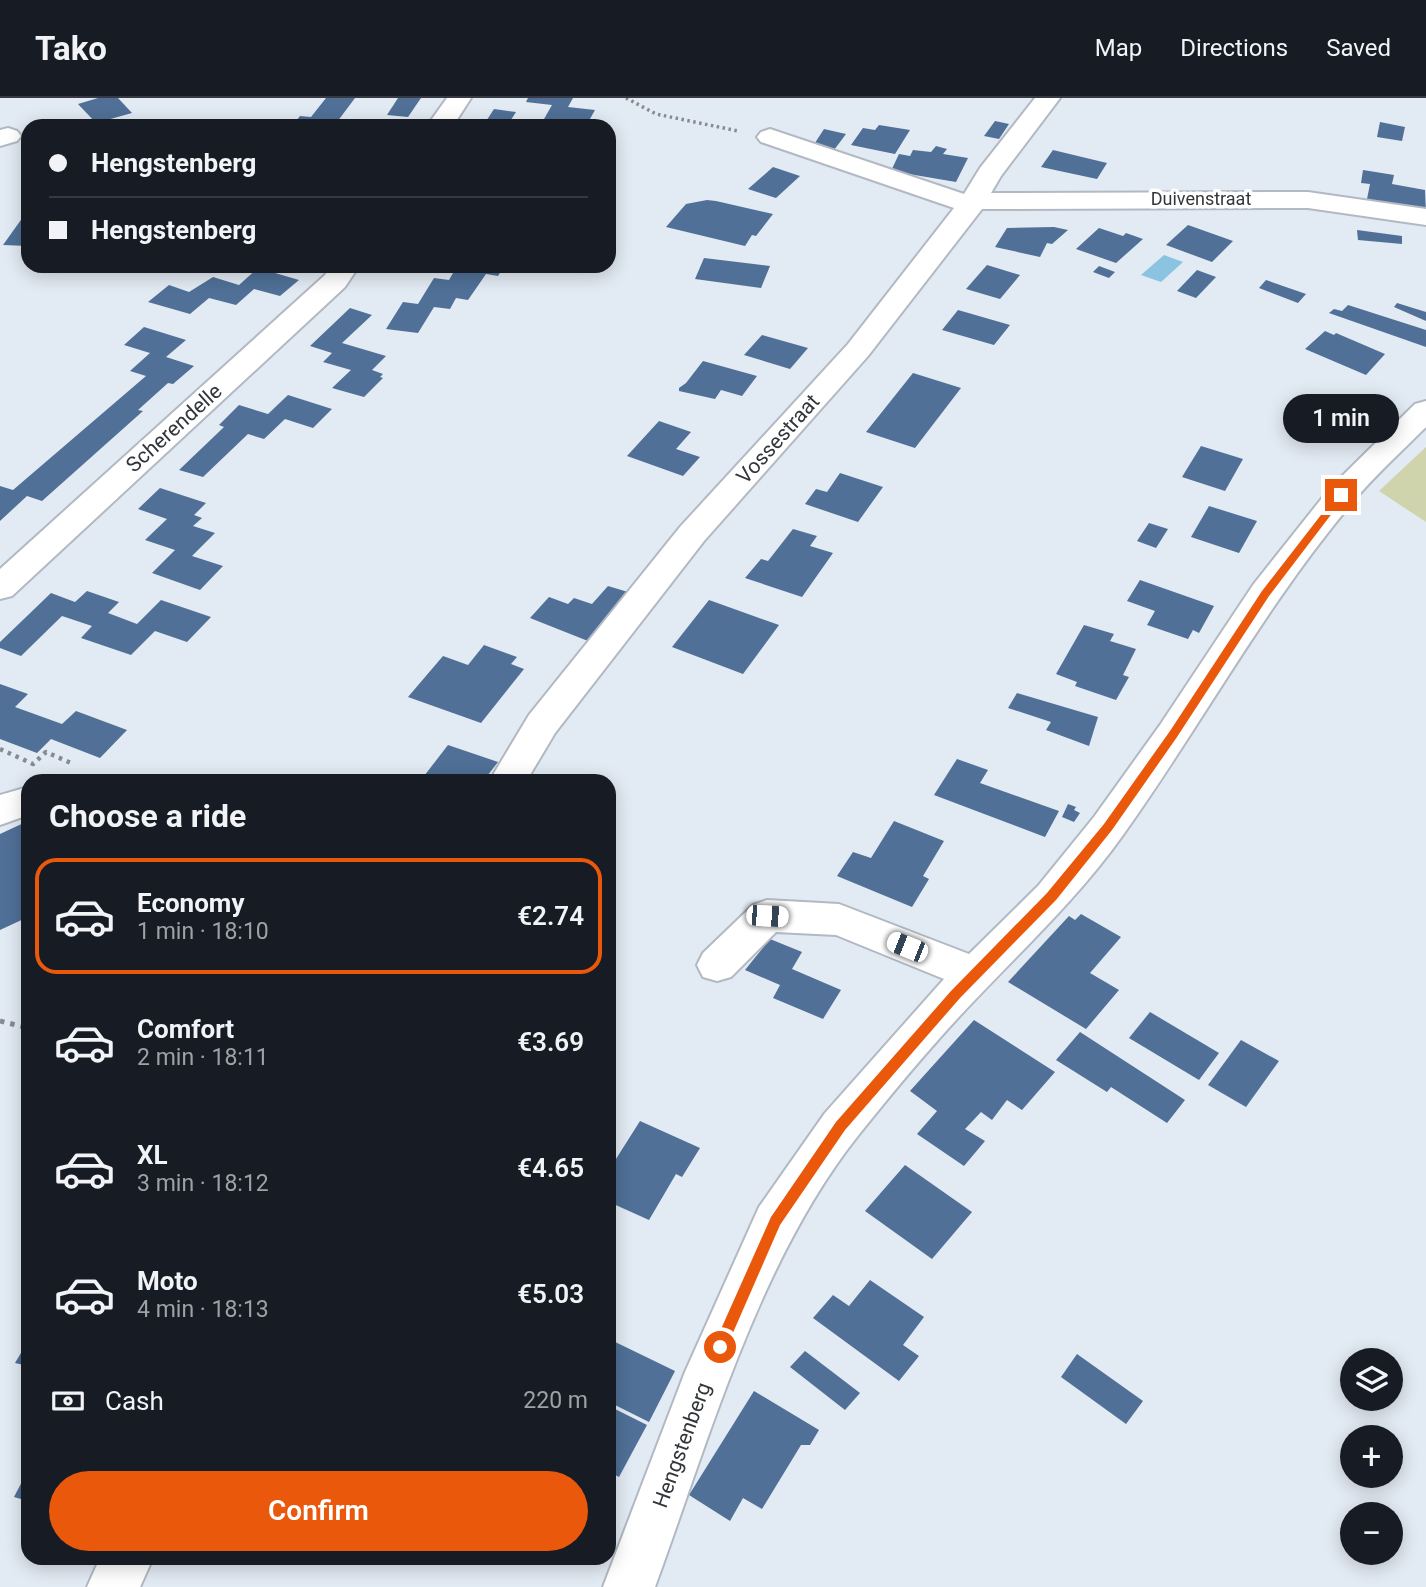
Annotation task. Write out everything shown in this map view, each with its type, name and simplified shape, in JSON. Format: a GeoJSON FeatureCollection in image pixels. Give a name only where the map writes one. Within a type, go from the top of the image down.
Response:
{"type":"FeatureCollection","features":[{"type":"Feature","properties":{"kind":"street"},"geometry":{"type":"LineString","coordinates":[[445,119],[460,98]]}},
{"type":"Feature","properties":{"kind":"street","name":"Vossestraat"},"geometry":{"type":"LineString","coordinates":[[512,774],[542,724],[692,534],[858,350],[973,203],[989,174],[1048,98]]}},
{"type":"Feature","properties":{"kind":"street","name":"Duivenstraat"},"geometry":{"type":"LineString","coordinates":[[770,136],[973,203],[1308,200],[1426,217]]}},
{"type":"Feature","properties":{"kind":"street","name":"Scherendelle"},"geometry":{"type":"LineString","coordinates":[[0,588],[267,345],[340,273]]}},
{"type":"Feature","properties":{"kind":"street","name":"Hengstenberg"},"geometry":{"type":"LineString","coordinates":[[629,1587],[709,1372],[775,1222],[840,1126],[975,974],[1052,897],[1108,827],[1173,734],[1265,593],[1341,495],[1426,410]]}},
{"type":"Feature","properties":{"kind":"street"},"geometry":{"type":"LineString","coordinates":[[717,965],[767,916],[839,920],[975,974]]}},
{"type":"Feature","properties":{"kind":"street"},"geometry":{"type":"LineString","coordinates":[[113,1587],[124,1565]]}},
{"type":"Feature","properties":{"kind":"path"},"geometry":{"type":"LineString","coordinates":[[626,98],[656,114],[770,136]]}},
{"type":"Feature","properties":{"kind":"path"},"geometry":{"type":"LineString","coordinates":[[0,749],[33,764],[46,752],[71,763]]}},
{"type":"Feature","properties":{"kind":"path"},"geometry":{"type":"LineString","coordinates":[[0,1021],[21,1026]]}},
{"type":"Feature","properties":{"kind":"green space"},"geometry":{"type":"Polygon","coordinates":[[[1426,447],[1426,522],[1379,491],[1426,447]]]}},
{"type":"Feature","properties":{"kind":"water"},"geometry":{"type":"Polygon","coordinates":[[[1164,255],[1183,262],[1161,282],[1141,275],[1164,255]]]}},
{"type":"Feature","properties":{"kind":"building"},"geometry":{"type":"Polygon","coordinates":[[[98,98],[118,98],[132,113],[110,119],[92,119],[78,104],[98,98]]]}},
{"type":"Feature","properties":{"kind":"building"},"geometry":{"type":"Polygon","coordinates":[[[326,98],[355,98],[339,119],[298,119],[300,116],[311,117],[326,98]]]}},
{"type":"Feature","properties":{"kind":"building"},"geometry":{"type":"Polygon","coordinates":[[[398,98],[421,98],[408,117],[387,115],[398,98]]]}},
{"type":"Feature","properties":{"kind":"building"},"geometry":{"type":"Polygon","coordinates":[[[528,98],[573,98],[568,107],[595,110],[590,119],[544,119],[552,105],[526,102],[528,98]]]}},
{"type":"Feature","properties":{"kind":"building"},"geometry":{"type":"Polygon","coordinates":[[[494,109],[516,112],[512,119],[488,119],[494,109]]]}},
{"type":"Feature","properties":{"kind":"building"},"geometry":{"type":"Polygon","coordinates":[[[995,121],[1009,124],[999,139],[984,136],[995,121]]]}},
{"type":"Feature","properties":{"kind":"building"},"geometry":{"type":"Polygon","coordinates":[[[1380,122],[1405,127],[1402,141],[1377,137],[1380,122]]]}},
{"type":"Feature","properties":{"kind":"building"},"geometry":{"type":"Polygon","coordinates":[[[879,125],[910,130],[895,154],[851,145],[863,128],[875,130],[879,125]]]}},
{"type":"Feature","properties":{"kind":"building"},"geometry":{"type":"Polygon","coordinates":[[[824,129],[846,134],[834,150],[813,146],[824,129]]]}},
{"type":"Feature","properties":{"kind":"building"},"geometry":{"type":"Polygon","coordinates":[[[936,146],[947,149],[943,154],[968,158],[956,182],[891,171],[899,154],[910,156],[913,150],[931,152],[936,146]]]}},
{"type":"Feature","properties":{"kind":"building"},"geometry":{"type":"Polygon","coordinates":[[[1053,150],[1107,163],[1097,179],[1041,167],[1053,150]]]}},
{"type":"Feature","properties":{"kind":"building"},"geometry":{"type":"Polygon","coordinates":[[[773,167],[800,176],[776,198],[748,189],[773,167]]]}},
{"type":"Feature","properties":{"kind":"building"},"geometry":{"type":"Polygon","coordinates":[[[1363,170],[1394,175],[1392,184],[1425,190],[1426,213],[1372,203],[1367,199],[1370,184],[1361,183],[1363,170]]]}},
{"type":"Feature","properties":{"kind":"building"},"geometry":{"type":"Polygon","coordinates":[[[707,200],[773,214],[745,246],[666,227],[686,204],[707,200]]]}},
{"type":"Feature","properties":{"kind":"building"},"geometry":{"type":"Polygon","coordinates":[[[21,220],[21,246],[3,245],[21,220]]]}},
{"type":"Feature","properties":{"kind":"building"},"geometry":{"type":"Polygon","coordinates":[[[1188,225],[1233,241],[1212,262],[1166,245],[1188,225]]]}},
{"type":"Feature","properties":{"kind":"building"},"geometry":{"type":"Polygon","coordinates":[[[1054,227],[1068,230],[1052,244],[1047,243],[1040,257],[995,247],[1007,228],[1054,227]]]}},
{"type":"Feature","properties":{"kind":"building"},"geometry":{"type":"Polygon","coordinates":[[[1099,228],[1143,239],[1116,263],[1076,249],[1099,228]]]}},
{"type":"Feature","properties":{"kind":"building"},"geometry":{"type":"Polygon","coordinates":[[[1357,230],[1402,236],[1402,244],[1358,240],[1357,230]]]}},
{"type":"Feature","properties":{"kind":"building"},"geometry":{"type":"Polygon","coordinates":[[[704,258],[770,266],[761,288],[695,279],[704,258]]]}},
{"type":"Feature","properties":{"kind":"building"},"geometry":{"type":"Polygon","coordinates":[[[987,265],[1020,275],[1000,299],[966,289],[987,265]]]}},
{"type":"Feature","properties":{"kind":"building"},"geometry":{"type":"Polygon","coordinates":[[[1099,266],[1115,272],[1109,278],[1093,272],[1099,266]]]}},
{"type":"Feature","properties":{"kind":"building"},"geometry":{"type":"Polygon","coordinates":[[[1197,270],[1216,277],[1196,298],[1177,291],[1197,270]]]}},
{"type":"Feature","properties":{"kind":"building"},"geometry":{"type":"Polygon","coordinates":[[[252,273],[275,273],[299,280],[280,296],[254,289],[236,305],[209,298],[190,314],[148,302],[169,285],[189,292],[213,277],[239,285],[252,273]]]}},
{"type":"Feature","properties":{"kind":"building"},"geometry":{"type":"Polygon","coordinates":[[[453,273],[500,273],[498,276],[486,274],[468,300],[456,298],[450,309],[434,307],[418,333],[386,329],[403,302],[418,304],[434,278],[449,280],[453,273]]]}},
{"type":"Feature","properties":{"kind":"building"},"geometry":{"type":"Polygon","coordinates":[[[1266,280],[1306,294],[1298,303],[1259,288],[1266,280]]]}},
{"type":"Feature","properties":{"kind":"building"},"geometry":{"type":"Polygon","coordinates":[[[1397,303],[1426,312],[1426,321],[1394,307],[1397,303]]]}},
{"type":"Feature","properties":{"kind":"building"},"geometry":{"type":"Polygon","coordinates":[[[1348,305],[1426,330],[1426,347],[1329,313],[1334,309],[1342,311],[1348,305]]]}},
{"type":"Feature","properties":{"kind":"building"},"geometry":{"type":"Polygon","coordinates":[[[350,308],[372,315],[342,343],[386,356],[372,370],[383,374],[380,377],[383,378],[364,397],[332,388],[351,370],[323,362],[332,353],[310,346],[350,308]]]}},
{"type":"Feature","properties":{"kind":"building"},"geometry":{"type":"Polygon","coordinates":[[[958,310],[1010,325],[994,345],[942,330],[958,310]]]}},
{"type":"Feature","properties":{"kind":"building"},"geometry":{"type":"Polygon","coordinates":[[[144,327],[186,340],[166,357],[194,366],[173,384],[168,383],[138,410],[143,411],[42,501],[27,496],[0,521],[0,486],[13,490],[146,376],[130,371],[150,353],[124,345],[144,327]]]}},
{"type":"Feature","properties":{"kind":"building"},"geometry":{"type":"Polygon","coordinates":[[[1325,331],[1385,354],[1366,375],[1305,349],[1325,331]]]}},
{"type":"Feature","properties":{"kind":"building"},"geometry":{"type":"Polygon","coordinates":[[[762,335],[808,348],[790,369],[744,355],[762,335]]]}},
{"type":"Feature","properties":{"kind":"building"},"geometry":{"type":"Polygon","coordinates":[[[703,361],[757,376],[742,396],[721,390],[715,399],[679,391],[703,361]]]}},
{"type":"Feature","properties":{"kind":"building"},"geometry":{"type":"Polygon","coordinates":[[[913,373],[961,388],[915,448],[866,432],[913,373]]]}},
{"type":"Feature","properties":{"kind":"building"},"geometry":{"type":"Polygon","coordinates":[[[288,395],[332,409],[313,428],[285,419],[264,439],[248,434],[203,477],[179,470],[224,427],[219,425],[239,405],[268,414],[288,395]]]}},
{"type":"Feature","properties":{"kind":"building"},"geometry":{"type":"Polygon","coordinates":[[[659,421],[691,432],[676,449],[700,457],[683,476],[627,456],[659,421]]]}},
{"type":"Feature","properties":{"kind":"building"},"geometry":{"type":"Polygon","coordinates":[[[1201,446],[1243,459],[1225,491],[1182,477],[1201,446]]]}},
{"type":"Feature","properties":{"kind":"building"},"geometry":{"type":"Polygon","coordinates":[[[840,473],[883,487],[858,522],[805,504],[816,489],[827,492],[840,473]]]}},
{"type":"Feature","properties":{"kind":"building"},"geometry":{"type":"Polygon","coordinates":[[[160,488],[206,503],[194,515],[202,518],[193,526],[215,533],[192,556],[223,566],[200,590],[152,573],[175,550],[145,540],[167,519],[138,509],[160,488]]]}},
{"type":"Feature","properties":{"kind":"building"},"geometry":{"type":"Polygon","coordinates":[[[1209,506],[1257,521],[1239,553],[1191,537],[1209,506]]]}},
{"type":"Feature","properties":{"kind":"building"},"geometry":{"type":"Polygon","coordinates":[[[1149,523],[1168,529],[1156,548],[1137,541],[1149,523]]]}},
{"type":"Feature","properties":{"kind":"building"},"geometry":{"type":"Polygon","coordinates":[[[793,529],[817,536],[810,546],[833,553],[802,597],[745,578],[761,559],[768,561],[793,529]]]}},
{"type":"Feature","properties":{"kind":"building"},"geometry":{"type":"Polygon","coordinates":[[[1140,580],[1214,606],[1199,633],[1193,630],[1188,639],[1147,625],[1155,611],[1127,601],[1140,580]]]}},
{"type":"Feature","properties":{"kind":"building"},"geometry":{"type":"Polygon","coordinates":[[[608,586],[628,592],[588,641],[530,618],[549,597],[568,604],[574,598],[592,604],[608,586]]]}},
{"type":"Feature","properties":{"kind":"building"},"geometry":{"type":"Polygon","coordinates":[[[87,591],[119,602],[108,613],[137,624],[161,600],[211,617],[187,642],[155,631],[131,655],[81,638],[92,626],[62,616],[21,656],[0,648],[0,642],[51,593],[75,602],[87,591]]]}},
{"type":"Feature","properties":{"kind":"building"},"geometry":{"type":"Polygon","coordinates":[[[709,600],[779,625],[743,674],[672,647],[709,600]]]}},
{"type":"Feature","properties":{"kind":"building"},"geometry":{"type":"Polygon","coordinates":[[[1084,625],[1114,634],[1110,641],[1136,649],[1123,675],[1129,677],[1116,700],[1075,686],[1077,682],[1056,674],[1084,625]]]}},
{"type":"Feature","properties":{"kind":"building"},"geometry":{"type":"Polygon","coordinates":[[[484,645],[517,657],[511,664],[524,669],[481,723],[408,697],[443,656],[468,665],[484,645]]]}},
{"type":"Feature","properties":{"kind":"building"},"geometry":{"type":"Polygon","coordinates":[[[0,684],[28,694],[15,707],[62,724],[76,711],[127,730],[100,758],[51,739],[37,753],[0,739],[0,684]]]}},
{"type":"Feature","properties":{"kind":"building"},"geometry":{"type":"Polygon","coordinates":[[[1017,693],[1098,717],[1089,746],[1046,730],[1051,722],[1008,708],[1017,693]]]}},
{"type":"Feature","properties":{"kind":"building"},"geometry":{"type":"Polygon","coordinates":[[[448,745],[498,762],[489,774],[426,774],[448,745]]]}},
{"type":"Feature","properties":{"kind":"building"},"geometry":{"type":"Polygon","coordinates":[[[957,759],[988,770],[980,783],[1059,811],[1045,837],[934,795],[957,759]]]}},
{"type":"Feature","properties":{"kind":"building"},"geometry":{"type":"Polygon","coordinates":[[[1068,804],[1076,807],[1074,810],[1080,813],[1074,822],[1062,817],[1068,804]]]}},
{"type":"Feature","properties":{"kind":"building"},"geometry":{"type":"Polygon","coordinates":[[[894,821],[944,841],[923,876],[929,879],[912,907],[837,876],[853,852],[871,858],[894,821]]]}},
{"type":"Feature","properties":{"kind":"building"},"geometry":{"type":"Polygon","coordinates":[[[21,824],[21,920],[0,930],[0,834],[21,824]]]}},
{"type":"Feature","properties":{"kind":"building"},"geometry":{"type":"Polygon","coordinates":[[[1081,914],[1121,937],[1090,973],[1119,990],[1086,1029],[1008,982],[1069,916],[1075,920],[1081,914]]]}},
{"type":"Feature","properties":{"kind":"building"},"geometry":{"type":"Polygon","coordinates":[[[770,939],[802,952],[792,969],[841,990],[823,1019],[773,998],[780,985],[745,970],[770,939]]]}},
{"type":"Feature","properties":{"kind":"building"},"geometry":{"type":"Polygon","coordinates":[[[1150,1012],[1219,1053],[1199,1080],[1129,1038],[1150,1012]]]}},
{"type":"Feature","properties":{"kind":"building"},"geometry":{"type":"Polygon","coordinates":[[[974,1020],[1055,1072],[1022,1110],[1007,1100],[992,1120],[981,1112],[965,1129],[985,1141],[964,1166],[917,1134],[937,1111],[910,1091],[974,1020]]]}},
{"type":"Feature","properties":{"kind":"building"},"geometry":{"type":"Polygon","coordinates":[[[1080,1032],[1185,1100],[1167,1123],[1111,1087],[1107,1092],[1056,1060],[1080,1032]]]}},
{"type":"Feature","properties":{"kind":"building"},"geometry":{"type":"Polygon","coordinates":[[[1241,1040],[1279,1061],[1246,1107],[1208,1085],[1241,1040]]]}},
{"type":"Feature","properties":{"kind":"building"},"geometry":{"type":"Polygon","coordinates":[[[640,1121],[700,1148],[682,1177],[676,1174],[649,1220],[616,1205],[616,1159],[640,1121]]]}},
{"type":"Feature","properties":{"kind":"building"},"geometry":{"type":"Polygon","coordinates":[[[905,1165],[972,1212],[932,1259],[865,1211],[905,1165]]]}},
{"type":"Feature","properties":{"kind":"building"},"geometry":{"type":"Polygon","coordinates":[[[870,1280],[924,1317],[903,1345],[919,1356],[899,1381],[813,1318],[833,1295],[849,1306],[870,1280]]]}},
{"type":"Feature","properties":{"kind":"building"},"geometry":{"type":"Polygon","coordinates":[[[616,1342],[675,1371],[649,1422],[616,1406],[616,1342]]]}},
{"type":"Feature","properties":{"kind":"building"},"geometry":{"type":"Polygon","coordinates":[[[805,1351],[860,1393],[845,1410],[790,1367],[805,1351]]]}},
{"type":"Feature","properties":{"kind":"building"},"geometry":{"type":"Polygon","coordinates":[[[21,1353],[21,1364],[15,1363],[21,1353]]]}},
{"type":"Feature","properties":{"kind":"building"},"geometry":{"type":"Polygon","coordinates":[[[1077,1354],[1143,1401],[1126,1424],[1061,1377],[1077,1354]]]}},
{"type":"Feature","properties":{"kind":"building"},"geometry":{"type":"Polygon","coordinates":[[[754,1391],[819,1430],[810,1445],[801,1445],[762,1509],[743,1498],[730,1521],[689,1495],[754,1391]]]}},
{"type":"Feature","properties":{"kind":"building"},"geometry":{"type":"Polygon","coordinates":[[[616,1410],[647,1425],[619,1477],[616,1476],[616,1410]]]}},
{"type":"Feature","properties":{"kind":"building"},"geometry":{"type":"Polygon","coordinates":[[[21,1484],[21,1499],[14,1497],[21,1484]]]}},
{"type":"Feature","properties":{"kind":"route"},"geometry":{"type":"LineString","coordinates":[[720,1347],[775,1222],[840,1126],[955,994],[1052,897],[1108,827],[1173,734],[1265,593],[1341,495]]}}]}
